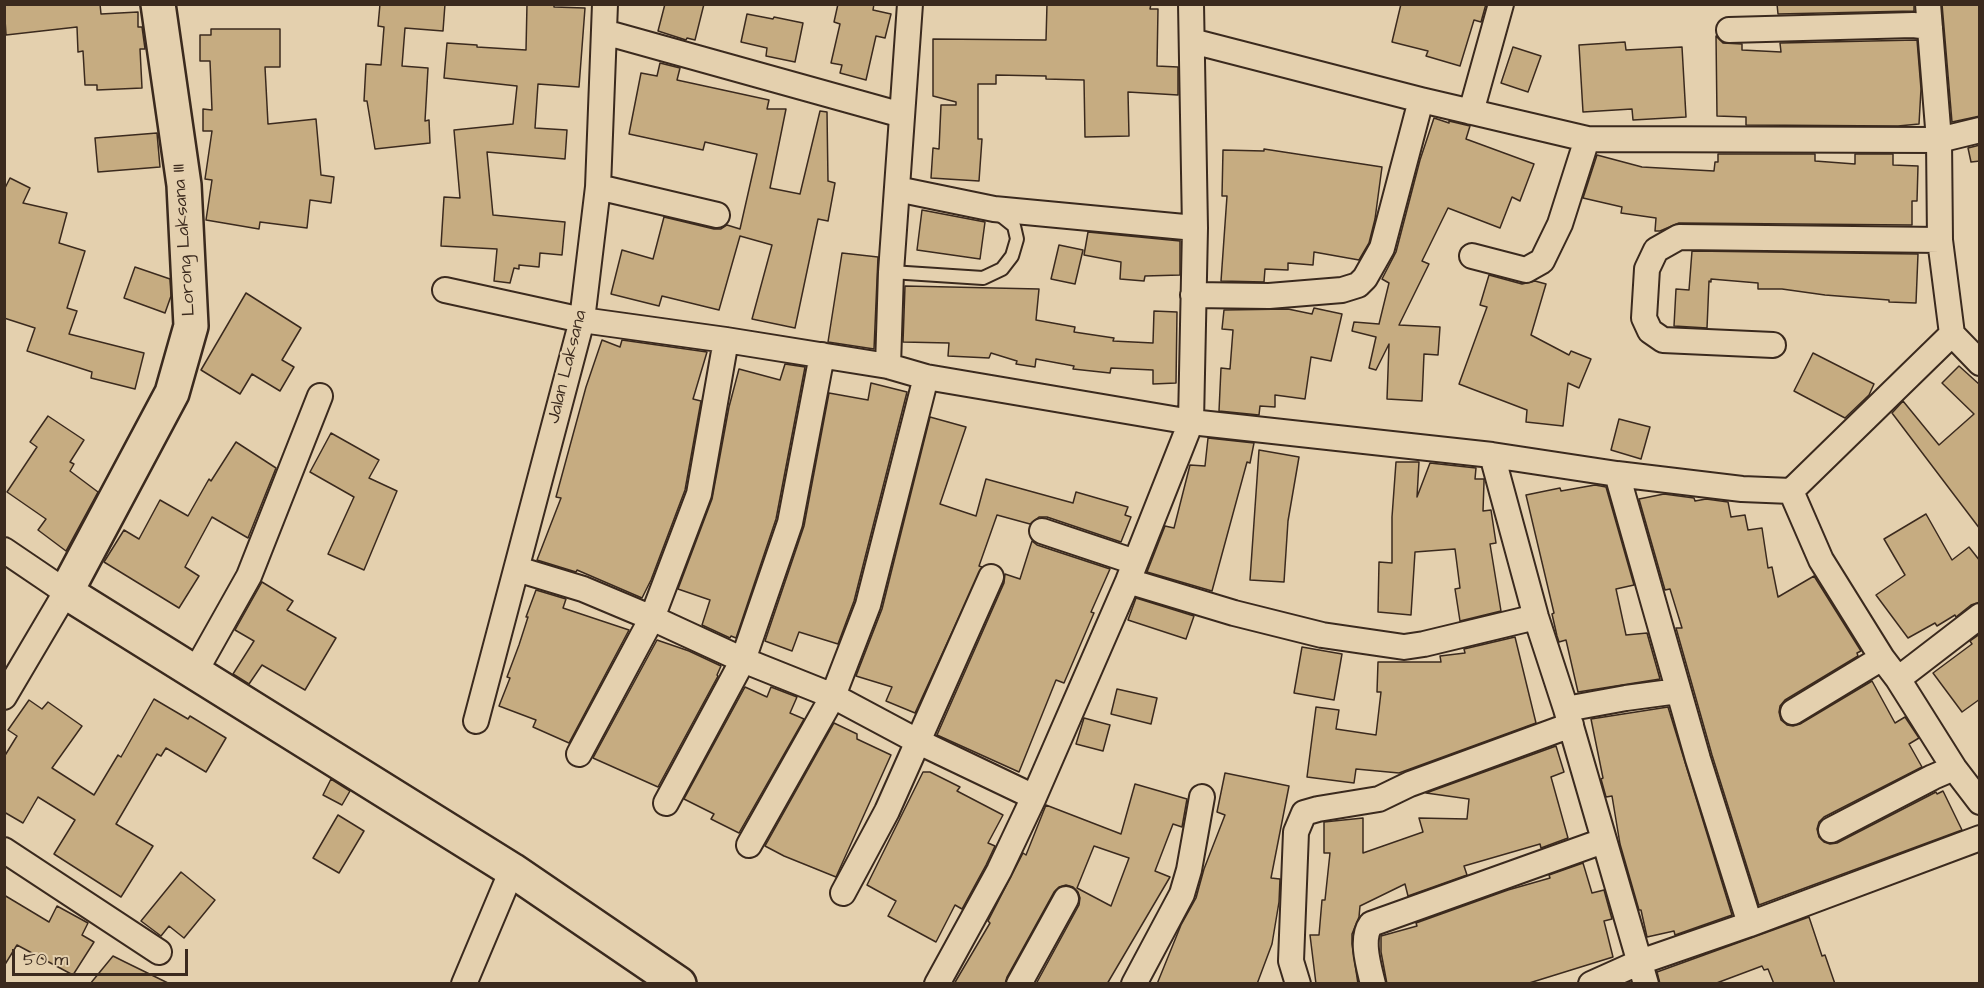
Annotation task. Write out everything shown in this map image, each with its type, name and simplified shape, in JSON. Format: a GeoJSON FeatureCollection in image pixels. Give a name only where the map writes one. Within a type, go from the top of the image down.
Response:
{"type":"FeatureCollection","features":[{"type":"Feature","properties":{"kind":"street","name":"Lorong Laksana III"},"geometry":{"type":"LineString","coordinates":[[66,592],[172,393],[191,326],[183,185],[158,4]]}},
{"type":"Feature","properties":{"kind":"street","name":"Jalan Laksana"},"geometry":{"type":"LineString","coordinates":[[476,720],[582,320],[598,187],[605,4]]}},
{"type":"Feature","properties":{"kind":"street"},"geometry":{"type":"LineString","coordinates":[[888,366],[891,272],[910,4]]}},
{"type":"Feature","properties":{"kind":"street"},"geometry":{"type":"LineString","coordinates":[[937,984],[999,871],[1034,797],[1132,572],[1191,422],[1195,228],[1191,4]]}},
{"type":"Feature","properties":{"kind":"street"},"geometry":{"type":"LineString","coordinates":[[1471,112],[1501,4]]}},
{"type":"Feature","properties":{"kind":"street"},"geometry":{"type":"LineString","coordinates":[[1729,30],[1913,25],[1929,16],[1939,140],[1940,240],[1953,334],[1980,363]]}},
{"type":"Feature","properties":{"kind":"street"},"geometry":{"type":"LineString","coordinates":[[604,32],[902,115]]}},
{"type":"Feature","properties":{"kind":"street"},"geometry":{"type":"LineString","coordinates":[[1192,41],[1421,100],[1587,139],[1939,140],[1980,130]]}},
{"type":"Feature","properties":{"kind":"street"},"geometry":{"type":"LineString","coordinates":[[1193,295],[1269,296],[1342,290],[1358,285],[1365,278],[1382,248],[1421,100]]}},
{"type":"Feature","properties":{"kind":"street"},"geometry":{"type":"LineString","coordinates":[[1472,256],[1526,270],[1542,261],[1560,224],[1587,139]]}},
{"type":"Feature","properties":{"kind":"street"},"geometry":{"type":"LineString","coordinates":[[598,187],[717,215]]}},
{"type":"Feature","properties":{"kind":"street"},"geometry":{"type":"LineString","coordinates":[[897,189],[994,209],[1195,228]]}},
{"type":"Feature","properties":{"kind":"street"},"geometry":{"type":"LineString","coordinates":[[1773,345],[1663,340],[1650,331],[1644,318],[1644,308],[1647,269],[1656,250],[1679,237],[1940,240]]}},
{"type":"Feature","properties":{"kind":"street"},"geometry":{"type":"LineString","coordinates":[[445,290],[582,320],[888,366],[926,377],[1191,422],[1492,454],[1617,474],[1742,489],[1791,491],[1953,334]]}},
{"type":"Feature","properties":{"kind":"street"},"geometry":{"type":"LineString","coordinates":[[579,754],[652,618],[699,494],[726,340]]}},
{"type":"Feature","properties":{"kind":"street"},"geometry":{"type":"LineString","coordinates":[[666,803],[743,660],[790,523],[822,355]]}},
{"type":"Feature","properties":{"kind":"street"},"geometry":{"type":"LineString","coordinates":[[749,845],[833,696],[868,605],[926,377]]}},
{"type":"Feature","properties":{"kind":"street"},"geometry":{"type":"LineString","coordinates":[[195,672],[249,576],[320,396]]}},
{"type":"Feature","properties":{"kind":"street"},"geometry":{"type":"LineString","coordinates":[[1492,454],[1536,617],[1568,717],[1643,973]]}},
{"type":"Feature","properties":{"kind":"street"},"geometry":{"type":"LineString","coordinates":[[1617,474],[1698,759],[1750,924]]}},
{"type":"Feature","properties":{"kind":"street"},"geometry":{"type":"LineString","coordinates":[[1791,491],[1821,560],[1954,768],[1980,802]]}},
{"type":"Feature","properties":{"kind":"street"},"geometry":{"type":"LineString","coordinates":[[1042,531],[1132,572],[1234,613],[1322,635],[1404,647],[1536,617]]}},
{"type":"Feature","properties":{"kind":"street"},"geometry":{"type":"LineString","coordinates":[[4,550],[66,592],[512,870],[679,984]]}},
{"type":"Feature","properties":{"kind":"street"},"geometry":{"type":"LineString","coordinates":[[517,569],[583,589],[743,660],[833,696],[919,742],[1034,797]]}},
{"type":"Feature","properties":{"kind":"street"},"geometry":{"type":"LineString","coordinates":[[843,893],[887,811],[991,577]]}},
{"type":"Feature","properties":{"kind":"street"},"geometry":{"type":"LineString","coordinates":[[4,696],[66,592]]}},
{"type":"Feature","properties":{"kind":"street"},"geometry":{"type":"LineString","coordinates":[[1898,679],[1980,616]]}},
{"type":"Feature","properties":{"kind":"street"},"geometry":{"type":"LineString","coordinates":[[1793,712],[1882,658]]}},
{"type":"Feature","properties":{"kind":"street"},"geometry":{"type":"LineString","coordinates":[[1278,984],[1295,972],[1296,832],[1304,813],[1379,799],[1568,717],[1626,698],[1678,691]]}},
{"type":"Feature","properties":{"kind":"street"},"geometry":{"type":"LineString","coordinates":[[1832,830],[1954,768]]}},
{"type":"Feature","properties":{"kind":"street"},"geometry":{"type":"LineString","coordinates":[[1134,984],[1182,894],[1189,870],[1202,797]]}},
{"type":"Feature","properties":{"kind":"street"},"geometry":{"type":"LineString","coordinates":[[1591,984],[1643,973],[1750,924],[1980,838]]}},
{"type":"Feature","properties":{"kind":"street"},"geometry":{"type":"LineString","coordinates":[[1373,984],[1366,939],[1366,930],[1371,924],[1604,841]]}},
{"type":"Feature","properties":{"kind":"street"},"geometry":{"type":"LineString","coordinates":[[4,850],[159,952]]}},
{"type":"Feature","properties":{"kind":"street"},"geometry":{"type":"LineString","coordinates":[[464,984],[512,870]]}},
{"type":"Feature","properties":{"kind":"street"},"geometry":{"type":"LineString","coordinates":[[1019,984],[1066,899]]}},
{"type":"Feature","properties":{"kind":"lane"},"geometry":{"type":"LineString","coordinates":[[891,272],[982,278],[1002,269],[1012,256],[1017,239],[1014,225],[994,209]]}},
{"type":"Feature","properties":{"kind":"building"},"geometry":{"type":"Polygon","coordinates":[[[4,4],[100,4],[101,14],[138,12],[138,27],[142,27],[145,49],[140,49],[142,88],[97,90],[97,85],[85,85],[83,51],[78,52],[77,27],[6,35],[4,4]]]}},
{"type":"Feature","properties":{"kind":"building"},"geometry":{"type":"Polygon","coordinates":[[[380,4],[445,4],[443,31],[405,28],[402,66],[428,68],[425,121],[429,120],[430,143],[375,149],[367,101],[364,101],[366,64],[381,65],[384,27],[378,26],[380,4]]]}},
{"type":"Feature","properties":{"kind":"building"},"geometry":{"type":"Polygon","coordinates":[[[527,4],[554,4],[554,7],[585,8],[579,87],[538,84],[535,128],[567,130],[565,159],[487,152],[493,215],[565,222],[562,255],[540,253],[539,267],[519,265],[519,269],[514,268],[510,283],[494,281],[497,249],[441,246],[444,197],[460,198],[454,130],[513,124],[517,86],[444,78],[447,43],[526,50],[527,4]]]}},
{"type":"Feature","properties":{"kind":"building"},"geometry":{"type":"Polygon","coordinates":[[[665,4],[704,4],[695,40],[687,38],[686,40],[658,31],[665,4]]]}},
{"type":"Feature","properties":{"kind":"building"},"geometry":{"type":"Polygon","coordinates":[[[838,4],[874,4],[873,10],[891,14],[885,38],[876,36],[866,80],[840,73],[842,65],[831,63],[840,24],[834,22],[838,4]]]}},
{"type":"Feature","properties":{"kind":"building"},"geometry":{"type":"Polygon","coordinates":[[[1047,4],[1151,4],[1150,9],[1158,9],[1157,66],[1178,67],[1178,95],[1128,92],[1129,136],[1085,137],[1084,80],[1046,79],[1046,76],[996,75],[996,84],[978,84],[978,139],[982,139],[979,181],[931,178],[933,148],[939,149],[941,105],[956,105],[956,102],[933,96],[933,39],[1046,40],[1047,4]]]}},
{"type":"Feature","properties":{"kind":"building"},"geometry":{"type":"Polygon","coordinates":[[[1401,4],[1486,4],[1481,22],[1474,20],[1460,66],[1426,56],[1428,51],[1392,42],[1401,4]]]}},
{"type":"Feature","properties":{"kind":"building"},"geometry":{"type":"Polygon","coordinates":[[[1777,4],[1914,4],[1914,11],[1778,14],[1777,4]]]}},
{"type":"Feature","properties":{"kind":"building"},"geometry":{"type":"Polygon","coordinates":[[[1942,4],[1980,4],[1980,116],[1952,122],[1942,4]]]}},
{"type":"Feature","properties":{"kind":"building"},"geometry":{"type":"Polygon","coordinates":[[[747,14],[803,23],[795,62],[766,56],[767,48],[741,42],[747,14]]]}},
{"type":"Feature","properties":{"kind":"building"},"geometry":{"type":"Polygon","coordinates":[[[211,29],[280,29],[280,67],[265,67],[268,124],[316,119],[321,175],[334,177],[331,203],[310,200],[307,228],[260,222],[259,229],[206,220],[212,180],[205,179],[212,131],[203,131],[203,109],[212,110],[210,61],[200,61],[200,35],[211,35],[211,29]]]}},
{"type":"Feature","properties":{"kind":"building"},"geometry":{"type":"Polygon","coordinates":[[[1716,36],[1723,43],[1742,44],[1742,50],[1781,52],[1780,43],[1917,40],[1921,89],[1919,124],[1898,126],[1746,125],[1746,117],[1717,116],[1716,36]]]}},
{"type":"Feature","properties":{"kind":"building"},"geometry":{"type":"Polygon","coordinates":[[[1625,42],[1626,50],[1682,47],[1686,117],[1633,120],[1632,109],[1583,112],[1579,45],[1625,42]]]}},
{"type":"Feature","properties":{"kind":"building"},"geometry":{"type":"Polygon","coordinates":[[[1513,47],[1541,56],[1528,92],[1501,83],[1513,47]]]}},
{"type":"Feature","properties":{"kind":"building"},"geometry":{"type":"Polygon","coordinates":[[[660,63],[680,68],[677,80],[769,100],[767,109],[786,109],[770,188],[800,194],[820,111],[827,112],[828,181],[835,183],[828,221],[818,219],[795,328],[752,319],[772,245],[740,236],[719,310],[662,296],[659,306],[611,294],[622,250],[653,259],[664,217],[714,229],[721,229],[727,225],[740,229],[757,154],[705,142],[703,150],[629,134],[641,73],[657,76],[660,63]]]}},
{"type":"Feature","properties":{"kind":"building"},"geometry":{"type":"Polygon","coordinates":[[[1434,118],[1470,126],[1466,139],[1534,164],[1520,201],[1512,197],[1500,228],[1448,208],[1422,261],[1429,264],[1399,325],[1440,327],[1438,355],[1424,354],[1422,401],[1387,399],[1389,344],[1376,370],[1369,368],[1376,337],[1352,331],[1354,322],[1379,324],[1389,283],[1382,279],[1396,252],[1420,160],[1434,118]]]}},
{"type":"Feature","properties":{"kind":"building"},"geometry":{"type":"Polygon","coordinates":[[[157,133],[160,167],[98,172],[95,138],[157,133]]]}},
{"type":"Feature","properties":{"kind":"building"},"geometry":{"type":"Polygon","coordinates":[[[1980,145],[1980,161],[1971,162],[1968,148],[1980,145]]]}},
{"type":"Feature","properties":{"kind":"building"},"geometry":{"type":"Polygon","coordinates":[[[1264,149],[1382,167],[1375,219],[1369,243],[1359,260],[1314,252],[1313,265],[1288,263],[1288,270],[1265,269],[1264,282],[1221,281],[1227,196],[1222,196],[1223,150],[1264,151],[1264,149]]]}},
{"type":"Feature","properties":{"kind":"building"},"geometry":{"type":"Polygon","coordinates":[[[1718,154],[1815,154],[1815,161],[1855,164],[1855,154],[1893,154],[1893,165],[1918,166],[1917,201],[1912,201],[1912,225],[1679,223],[1655,231],[1656,218],[1621,213],[1622,207],[1583,198],[1597,155],[1642,167],[1714,171],[1715,162],[1718,162],[1718,154]]]}},
{"type":"Feature","properties":{"kind":"building"},"geometry":{"type":"Polygon","coordinates":[[[10,178],[30,188],[23,203],[67,213],[59,243],[85,251],[67,308],[77,311],[69,334],[144,353],[135,389],[91,378],[92,372],[27,351],[35,328],[4,318],[4,190],[10,178]]]}},
{"type":"Feature","properties":{"kind":"building"},"geometry":{"type":"Polygon","coordinates":[[[922,210],[985,222],[980,259],[917,250],[922,210]]]}},
{"type":"Feature","properties":{"kind":"building"},"geometry":{"type":"Polygon","coordinates":[[[1088,232],[1180,241],[1180,275],[1145,276],[1144,281],[1120,279],[1121,262],[1084,255],[1088,232]]]}},
{"type":"Feature","properties":{"kind":"building"},"geometry":{"type":"Polygon","coordinates":[[[1059,245],[1083,250],[1075,284],[1051,279],[1059,245]]]}},
{"type":"Feature","properties":{"kind":"building"},"geometry":{"type":"Polygon","coordinates":[[[1692,251],[1918,254],[1916,303],[1889,302],[1889,300],[1782,289],[1758,289],[1758,283],[1711,279],[1711,282],[1709,281],[1707,328],[1674,326],[1676,289],[1689,290],[1692,251]]]}},
{"type":"Feature","properties":{"kind":"building"},"geometry":{"type":"Polygon","coordinates":[[[842,253],[878,257],[874,349],[828,342],[842,253]]]}},
{"type":"Feature","properties":{"kind":"building"},"geometry":{"type":"Polygon","coordinates":[[[135,267],[170,279],[171,296],[165,313],[124,298],[135,267]]]}},
{"type":"Feature","properties":{"kind":"building"},"geometry":{"type":"Polygon","coordinates":[[[1489,275],[1522,284],[1535,281],[1546,284],[1531,335],[1569,355],[1571,351],[1591,359],[1579,388],[1568,383],[1563,426],[1526,422],[1527,410],[1459,384],[1487,307],[1480,305],[1489,275]]]}},
{"type":"Feature","properties":{"kind":"building"},"geometry":{"type":"Polygon","coordinates":[[[905,286],[1039,289],[1036,320],[1075,327],[1074,332],[1114,338],[1113,341],[1153,343],[1154,311],[1177,312],[1176,383],[1153,384],[1153,370],[1111,368],[1110,373],[1073,369],[1074,366],[1036,359],[1035,367],[1016,364],[1017,361],[991,353],[989,358],[948,356],[949,343],[903,342],[905,286]]]}},
{"type":"Feature","properties":{"kind":"building"},"geometry":{"type":"Polygon","coordinates":[[[246,293],[301,328],[282,360],[294,367],[280,391],[252,374],[240,394],[201,370],[246,293]]]}},
{"type":"Feature","properties":{"kind":"building"},"geometry":{"type":"Polygon","coordinates":[[[1314,308],[1342,314],[1331,361],[1311,357],[1305,399],[1275,395],[1275,407],[1260,406],[1259,415],[1219,411],[1221,368],[1230,369],[1233,330],[1222,329],[1224,310],[1288,309],[1312,314],[1314,308]]]}},
{"type":"Feature","properties":{"kind":"building"},"geometry":{"type":"Polygon","coordinates":[[[602,340],[620,347],[622,340],[707,352],[693,399],[701,401],[685,490],[642,598],[577,570],[576,572],[537,560],[561,498],[556,497],[586,387],[602,340]]]}},
{"type":"Feature","properties":{"kind":"building"},"geometry":{"type":"Polygon","coordinates":[[[1813,353],[1874,384],[1869,395],[1845,418],[1794,391],[1813,353]]]}},
{"type":"Feature","properties":{"kind":"building"},"geometry":{"type":"Polygon","coordinates":[[[785,364],[805,367],[776,519],[736,638],[731,636],[730,638],[702,625],[710,600],[678,589],[712,499],[729,407],[739,369],[780,380],[785,364]]]}},
{"type":"Feature","properties":{"kind":"building"},"geometry":{"type":"Polygon","coordinates":[[[1959,366],[1980,385],[1980,529],[1892,413],[1903,401],[1939,445],[1974,414],[1942,383],[1959,366]]]}},
{"type":"Feature","properties":{"kind":"building"},"geometry":{"type":"Polygon","coordinates":[[[871,383],[907,392],[854,601],[838,644],[799,632],[792,651],[765,641],[804,526],[829,393],[868,400],[871,383]]]}},
{"type":"Feature","properties":{"kind":"building"},"geometry":{"type":"Polygon","coordinates":[[[48,416],[84,440],[70,462],[74,464],[70,471],[98,492],[66,551],[38,530],[46,519],[7,492],[37,447],[30,442],[48,416]]]}},
{"type":"Feature","properties":{"kind":"building"},"geometry":{"type":"Polygon","coordinates":[[[930,417],[966,427],[940,504],[976,516],[986,479],[1073,503],[1076,492],[1128,507],[1125,515],[1131,517],[1121,542],[1047,517],[1039,517],[1030,524],[997,515],[979,566],[982,567],[915,713],[886,701],[892,687],[856,676],[882,609],[930,417]]]}},
{"type":"Feature","properties":{"kind":"building"},"geometry":{"type":"Polygon","coordinates":[[[1619,419],[1650,427],[1641,459],[1611,450],[1619,419]]]}},
{"type":"Feature","properties":{"kind":"building"},"geometry":{"type":"Polygon","coordinates":[[[331,433],[379,460],[369,478],[397,491],[364,570],[328,554],[354,497],[310,472],[331,433]]]}},
{"type":"Feature","properties":{"kind":"building"},"geometry":{"type":"Polygon","coordinates":[[[1208,438],[1254,443],[1212,591],[1147,572],[1165,526],[1174,528],[1190,465],[1205,466],[1208,438]]]}},
{"type":"Feature","properties":{"kind":"building"},"geometry":{"type":"Polygon","coordinates":[[[236,442],[276,468],[248,538],[212,517],[185,567],[199,576],[179,608],[104,562],[124,530],[139,539],[160,500],[188,516],[209,479],[211,481],[236,442]]]}},
{"type":"Feature","properties":{"kind":"building"},"geometry":{"type":"Polygon","coordinates":[[[1259,450],[1299,457],[1288,521],[1284,582],[1250,580],[1259,450]]]}},
{"type":"Feature","properties":{"kind":"building"},"geometry":{"type":"Polygon","coordinates":[[[1396,462],[1419,462],[1417,497],[1430,463],[1476,468],[1475,479],[1484,479],[1483,511],[1491,510],[1496,543],[1490,544],[1501,611],[1460,621],[1455,589],[1460,588],[1455,549],[1415,552],[1411,615],[1378,612],[1379,562],[1392,563],[1392,517],[1396,462]]]}},
{"type":"Feature","properties":{"kind":"building"},"geometry":{"type":"Polygon","coordinates":[[[1595,485],[1606,487],[1634,585],[1616,589],[1626,635],[1647,633],[1660,679],[1578,692],[1566,640],[1559,642],[1557,636],[1552,614],[1554,613],[1526,495],[1560,488],[1561,491],[1595,485]]]}},
{"type":"Feature","properties":{"kind":"building"},"geometry":{"type":"Polygon","coordinates":[[[1664,494],[1694,498],[1695,501],[1706,499],[1728,502],[1731,517],[1745,515],[1748,530],[1762,528],[1768,568],[1772,567],[1778,597],[1814,576],[1861,651],[1857,653],[1858,656],[1785,700],[1780,706],[1781,720],[1787,725],[1800,724],[1872,681],[1895,723],[1905,717],[1919,738],[1909,744],[1922,767],[1824,817],[1817,829],[1819,837],[1830,844],[1837,843],[1936,792],[1937,794],[1943,791],[1962,830],[1759,905],[1712,755],[1676,628],[1682,628],[1670,589],[1665,590],[1639,499],[1664,494]]]}},
{"type":"Feature","properties":{"kind":"building"},"geometry":{"type":"Polygon","coordinates":[[[1926,514],[1952,560],[1969,547],[1980,561],[1980,602],[1971,605],[1956,617],[1955,615],[1937,626],[1935,623],[1908,638],[1876,595],[1905,575],[1884,539],[1926,514]]]}},
{"type":"Feature","properties":{"kind":"building"},"geometry":{"type":"Polygon","coordinates":[[[1032,541],[1037,545],[1110,569],[1064,683],[1056,680],[1019,772],[937,735],[1004,583],[1005,574],[1020,579],[1032,541]]]}},
{"type":"Feature","properties":{"kind":"building"},"geometry":{"type":"Polygon","coordinates":[[[262,582],[293,601],[287,610],[336,638],[305,690],[262,665],[249,684],[233,674],[254,641],[235,630],[262,582]]]}},
{"type":"Feature","properties":{"kind":"building"},"geometry":{"type":"Polygon","coordinates":[[[536,590],[566,599],[563,608],[629,630],[569,743],[533,727],[536,720],[499,706],[510,678],[507,677],[536,590]]]}},
{"type":"Feature","properties":{"kind":"building"},"geometry":{"type":"Polygon","coordinates":[[[1136,598],[1194,616],[1186,639],[1128,620],[1136,598]]]}},
{"type":"Feature","properties":{"kind":"building"},"geometry":{"type":"Polygon","coordinates":[[[1980,634],[1980,699],[1962,712],[1933,673],[1972,644],[1970,641],[1980,634]]]}},
{"type":"Feature","properties":{"kind":"building"},"geometry":{"type":"Polygon","coordinates":[[[1515,637],[1536,723],[1399,773],[1356,769],[1354,783],[1307,777],[1316,707],[1339,710],[1336,729],[1376,735],[1381,692],[1377,692],[1378,662],[1441,662],[1440,656],[1465,653],[1464,649],[1515,637]]]}},
{"type":"Feature","properties":{"kind":"building"},"geometry":{"type":"Polygon","coordinates":[[[657,640],[689,651],[721,666],[718,676],[658,787],[593,758],[657,640]]]}},
{"type":"Feature","properties":{"kind":"building"},"geometry":{"type":"Polygon","coordinates":[[[1302,647],[1342,654],[1334,700],[1294,693],[1302,647]]]}},
{"type":"Feature","properties":{"kind":"building"},"geometry":{"type":"Polygon","coordinates":[[[745,687],[767,697],[771,687],[797,697],[790,713],[804,719],[739,833],[711,819],[714,814],[684,799],[745,687]]]}},
{"type":"Feature","properties":{"kind":"building"},"geometry":{"type":"Polygon","coordinates":[[[1117,689],[1157,698],[1151,724],[1111,714],[1117,689]]]}},
{"type":"Feature","properties":{"kind":"building"},"geometry":{"type":"Polygon","coordinates":[[[154,699],[188,719],[190,716],[226,738],[206,772],[166,748],[161,756],[157,754],[116,824],[153,846],[121,897],[54,854],[75,820],[38,797],[23,823],[4,812],[4,757],[17,736],[8,730],[29,700],[42,709],[48,702],[82,726],[52,768],[94,795],[118,755],[121,757],[154,699]]]}},
{"type":"Feature","properties":{"kind":"building"},"geometry":{"type":"Polygon","coordinates":[[[1668,707],[1732,915],[1675,935],[1674,931],[1647,937],[1620,844],[1612,796],[1606,797],[1601,779],[1603,778],[1591,719],[1668,707]]]}},
{"type":"Feature","properties":{"kind":"building"},"geometry":{"type":"Polygon","coordinates":[[[1084,718],[1110,725],[1103,751],[1076,744],[1084,718]]]}},
{"type":"Feature","properties":{"kind":"building"},"geometry":{"type":"Polygon","coordinates":[[[834,723],[857,734],[857,739],[891,755],[836,877],[765,846],[834,723]]]}},
{"type":"Feature","properties":{"kind":"building"},"geometry":{"type":"Polygon","coordinates":[[[1556,746],[1564,772],[1551,777],[1568,838],[1541,848],[1540,844],[1464,866],[1467,875],[1408,896],[1405,884],[1360,906],[1359,917],[1352,934],[1358,984],[1316,984],[1310,935],[1319,935],[1322,900],[1325,900],[1330,853],[1324,853],[1324,822],[1363,818],[1363,853],[1423,832],[1419,818],[1467,819],[1469,799],[1426,793],[1556,746]]]}},
{"type":"Feature","properties":{"kind":"building"},"geometry":{"type":"Polygon","coordinates":[[[923,772],[930,772],[960,787],[957,791],[1003,815],[988,843],[995,846],[986,865],[962,909],[955,905],[936,942],[888,916],[896,901],[867,885],[923,772]]]}},
{"type":"Feature","properties":{"kind":"building"},"geometry":{"type":"Polygon","coordinates":[[[1225,773],[1289,786],[1271,878],[1280,879],[1279,902],[1272,944],[1257,984],[1157,984],[1181,925],[1196,898],[1204,869],[1225,815],[1217,812],[1225,773]]]}},
{"type":"Feature","properties":{"kind":"building"},"geometry":{"type":"Polygon","coordinates":[[[331,779],[350,791],[342,805],[323,795],[331,779]]]}},
{"type":"Feature","properties":{"kind":"building"},"geometry":{"type":"Polygon","coordinates":[[[1135,784],[1187,799],[1182,827],[1173,824],[1155,871],[1170,877],[1107,984],[1036,984],[1079,905],[1078,892],[1066,885],[1054,892],[1005,984],[954,984],[990,923],[988,921],[1023,853],[1026,855],[1046,805],[1121,834],[1135,784]],[[1094,846],[1077,888],[1111,906],[1129,858],[1094,846]]]}},
{"type":"Feature","properties":{"kind":"building"},"geometry":{"type":"Polygon","coordinates":[[[338,815],[364,831],[339,873],[313,858],[338,815]]]}},
{"type":"Feature","properties":{"kind":"building"},"geometry":{"type":"Polygon","coordinates":[[[1583,863],[1592,893],[1604,890],[1612,919],[1604,921],[1613,957],[1526,984],[1387,984],[1381,952],[1381,936],[1417,926],[1416,923],[1508,890],[1550,878],[1549,875],[1583,863]]]}},
{"type":"Feature","properties":{"kind":"building"},"geometry":{"type":"Polygon","coordinates":[[[181,872],[215,900],[184,938],[169,926],[161,936],[141,921],[181,872]]]}},
{"type":"Feature","properties":{"kind":"building"},"geometry":{"type":"Polygon","coordinates":[[[4,895],[49,922],[57,906],[88,923],[82,935],[94,942],[73,975],[17,945],[4,966],[4,895]]]}},
{"type":"Feature","properties":{"kind":"building"},"geometry":{"type":"Polygon","coordinates":[[[1809,917],[1822,956],[1825,955],[1835,984],[1774,984],[1768,969],[1764,970],[1762,966],[1714,984],[1660,984],[1657,972],[1809,917]]]}},
{"type":"Feature","properties":{"kind":"building"},"geometry":{"type":"Polygon","coordinates":[[[113,956],[125,962],[170,984],[90,984],[113,956]]]}}]}
